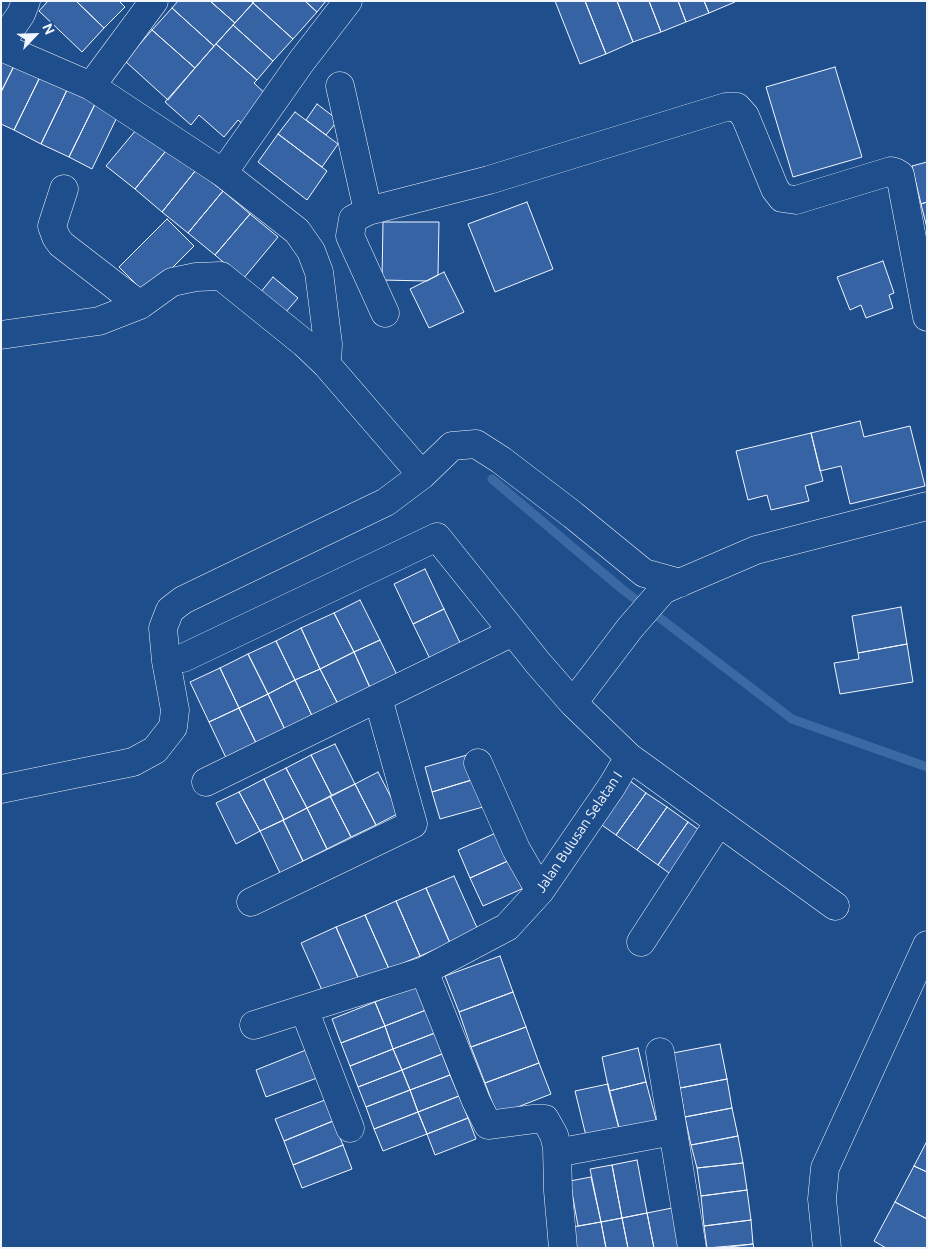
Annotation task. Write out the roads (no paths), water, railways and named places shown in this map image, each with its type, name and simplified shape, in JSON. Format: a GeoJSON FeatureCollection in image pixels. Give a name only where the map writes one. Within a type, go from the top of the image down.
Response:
{"type":"FeatureCollection","features":[{"type":"Feature","properties":{"kind":"street"},"geometry":{"type":"LineString","coordinates":[[26,1],[21,14],[1,45],[91,86],[133,112],[223,172],[298,230],[311,251],[319,272],[328,344],[327,365]]}},
{"type":"Feature","properties":{"kind":"street"},"geometry":{"type":"LineString","coordinates":[[91,86],[154,1]]}},
{"type":"Feature","properties":{"kind":"street"},"geometry":{"type":"LineString","coordinates":[[223,172],[301,62],[348,1]]}},
{"type":"Feature","properties":{"kind":"street"},"geometry":{"type":"LineString","coordinates":[[340,86],[368,211]]}},
{"type":"Feature","properties":{"kind":"street"},"geometry":{"type":"LineString","coordinates":[[385,313],[350,236],[353,219],[368,211],[489,180],[726,107],[737,107],[745,116],[776,189],[782,198],[796,200],[891,171],[900,175],[927,317]]}},
{"type":"Feature","properties":{"kind":"street"},"geometry":{"type":"LineString","coordinates":[[64,189],[52,226],[56,237],[61,244],[140,305]]}},
{"type":"Feature","properties":{"kind":"street"},"geometry":{"type":"LineString","coordinates":[[1,335],[99,321],[140,305],[172,282],[196,277],[221,276],[304,343],[327,365],[422,475]]}},
{"type":"Feature","properties":{"kind":"street"},"geometry":{"type":"LineString","coordinates":[[1,789],[133,762],[155,750],[172,727],[175,710],[166,661],[163,628],[170,610],[183,600],[386,502],[422,475],[452,446],[476,444],[501,460],[574,515],[644,573],[671,586]]}},
{"type":"Feature","properties":{"kind":"street"},"geometry":{"type":"LineString","coordinates":[[573,703],[630,628],[671,586],[756,550],[927,506]]}},
{"type":"Feature","properties":{"kind":"street","name":"Jalan Bulusan Selatan I"},"geometry":{"type":"LineString","coordinates":[[182,658],[437,538],[573,703],[629,758],[540,891],[507,927],[424,971],[254,1025]]}},
{"type":"Feature","properties":{"kind":"street"},"geometry":{"type":"LineString","coordinates":[[206,782],[513,632]]}},
{"type":"Feature","properties":{"kind":"street"},"geometry":{"type":"LineString","coordinates":[[251,902],[414,824],[378,698]]}},
{"type":"Feature","properties":{"kind":"street"},"geometry":{"type":"LineString","coordinates":[[629,758],[835,906]]}},
{"type":"Feature","properties":{"kind":"street"},"geometry":{"type":"LineString","coordinates":[[478,763],[516,849],[540,891]]}},
{"type":"Feature","properties":{"kind":"street"},"geometry":{"type":"LineString","coordinates":[[641,942],[719,822]]}},
{"type":"Feature","properties":{"kind":"street"},"geometry":{"type":"LineString","coordinates":[[827,1248],[822,1199],[825,1168],[927,945]]}},
{"type":"Feature","properties":{"kind":"street"},"geometry":{"type":"LineString","coordinates":[[424,971],[476,1102],[488,1125],[534,1118],[545,1119],[554,1135],[557,1147],[558,1191],[563,1248]]}},
{"type":"Feature","properties":{"kind":"street"},"geometry":{"type":"LineString","coordinates":[[313,1006],[350,1128]]}},
{"type":"Feature","properties":{"kind":"street"},"geometry":{"type":"LineString","coordinates":[[660,1052],[692,1248]]}},
{"type":"Feature","properties":{"kind":"street"},"geometry":{"type":"LineString","coordinates":[[557,1147],[567,1152],[673,1131]]}},
{"type":"Feature","properties":{"kind":"waterway"},"geometry":{"type":"LineString","coordinates":[[492,479],[622,589],[792,719],[927,767]]}}]}
